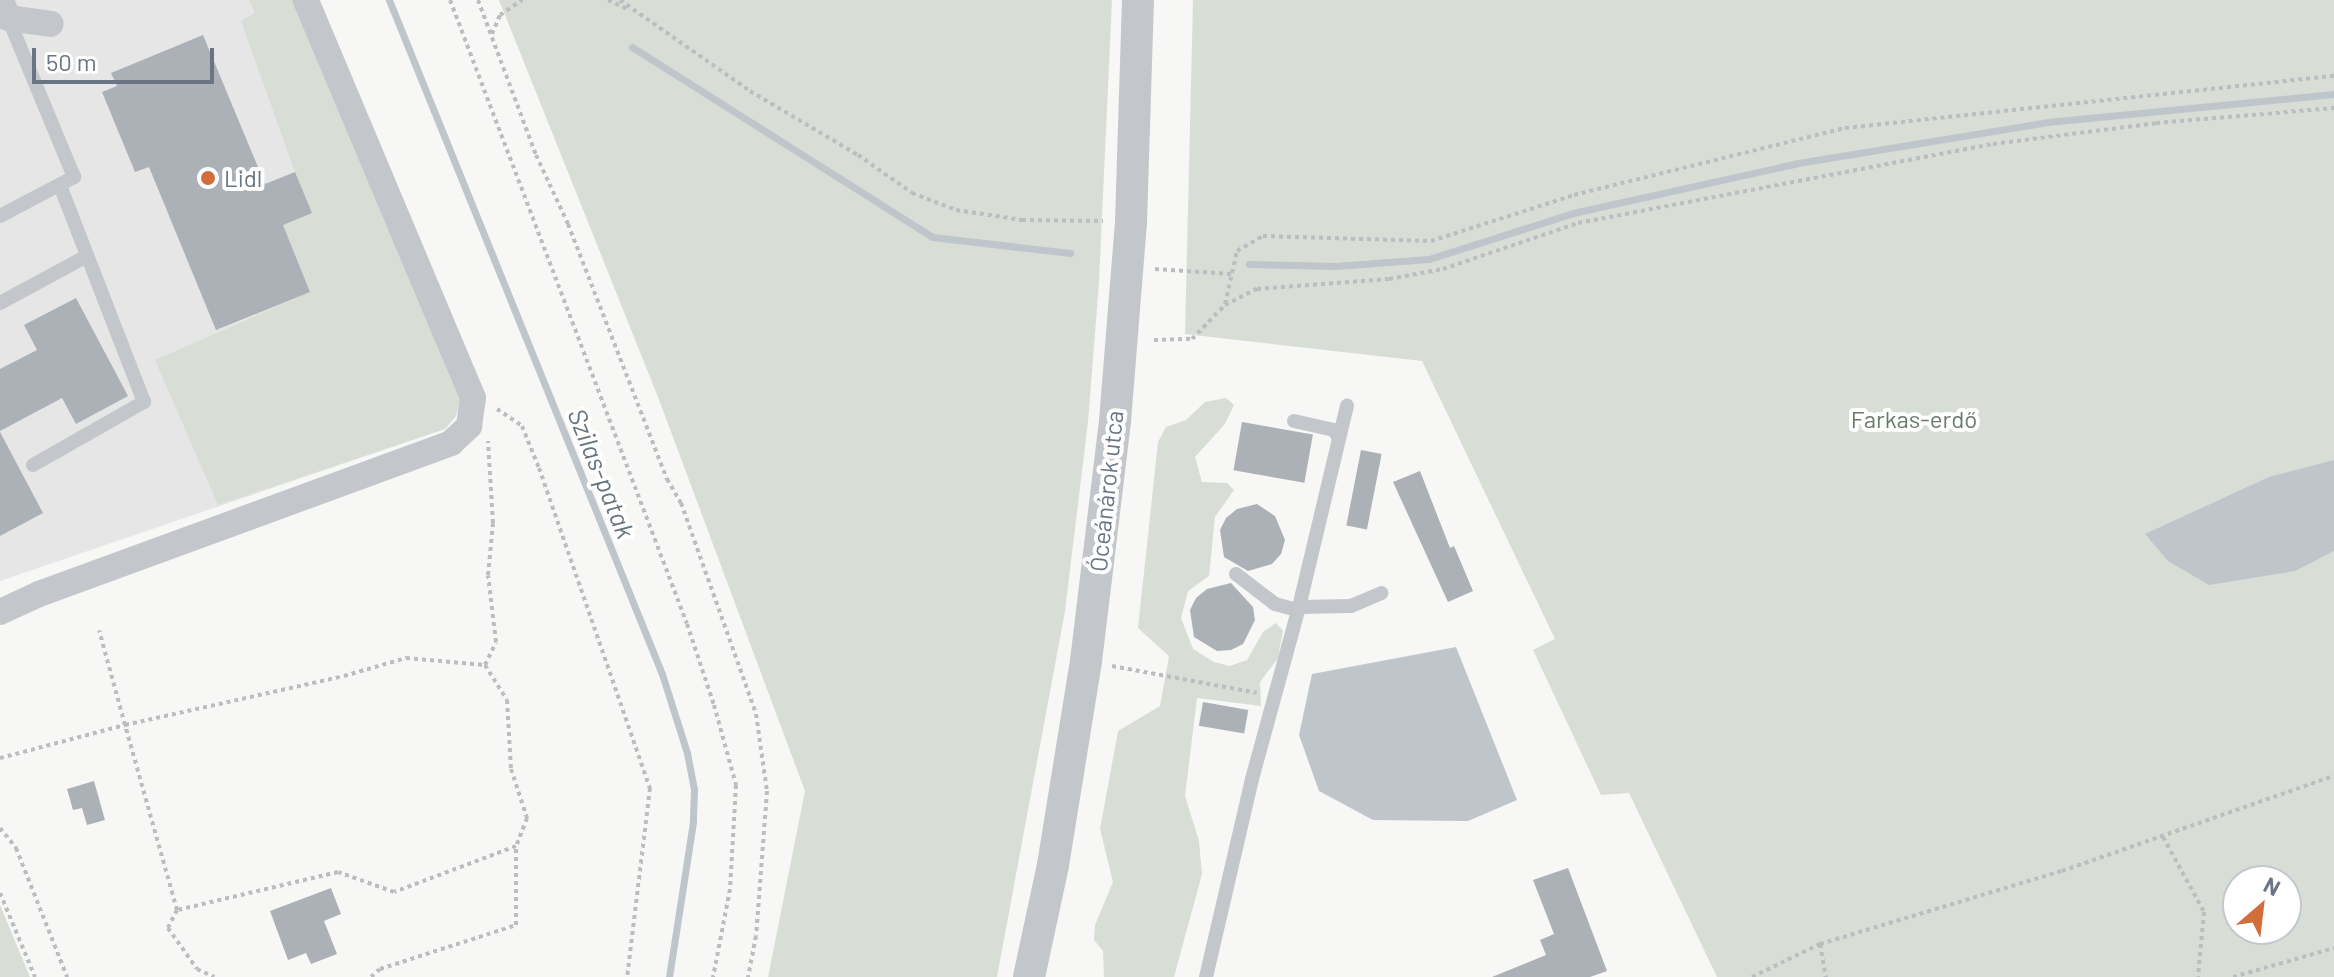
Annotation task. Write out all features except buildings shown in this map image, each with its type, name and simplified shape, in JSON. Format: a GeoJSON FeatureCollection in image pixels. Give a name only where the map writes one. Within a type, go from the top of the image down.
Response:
{"type":"FeatureCollection","features":[{"type":"Feature","properties":{"kind":"street"},"geometry":{"type":"LineString","coordinates":[[0,612],[39,594],[451,443],[462,435],[473,406],[306,0]]}},
{"type":"Feature","properties":{"kind":"street","name":"Óceánárok utca"},"geometry":{"type":"LineString","coordinates":[[1029,977],[1053,865],[1086,661],[1115,421],[1131,222],[1138,0]]}},
{"type":"Feature","properties":{"kind":"street"},"geometry":{"type":"LineString","coordinates":[[4,9],[51,24]]}},
{"type":"Feature","properties":{"kind":"lane"},"geometry":{"type":"LineString","coordinates":[[0,216],[74,177],[4,9]]}},
{"type":"Feature","properties":{"kind":"lane"},"geometry":{"type":"LineString","coordinates":[[33,465],[144,402],[60,185]]}},
{"type":"Feature","properties":{"kind":"lane"},"geometry":{"type":"LineString","coordinates":[[0,303],[87,256]]}},
{"type":"Feature","properties":{"kind":"lane"},"geometry":{"type":"LineString","coordinates":[[1206,977],[1347,406]]}},
{"type":"Feature","properties":{"kind":"lane"},"geometry":{"type":"LineString","coordinates":[[1294,421],[1334,430],[1339,438]]}},
{"type":"Feature","properties":{"kind":"lane"},"geometry":{"type":"LineString","coordinates":[[1236,574],[1275,604],[1298,608],[1351,606],[1381,593]]}},
{"type":"Feature","properties":{"kind":"path"},"geometry":{"type":"LineString","coordinates":[[450,0],[687,624],[736,785],[730,889],[713,977]]}},
{"type":"Feature","properties":{"kind":"path"},"geometry":{"type":"LineString","coordinates":[[478,0],[667,479],[681,503],[756,714],[767,791],[756,936],[748,977]]}},
{"type":"Feature","properties":{"kind":"path"},"geometry":{"type":"LineString","coordinates":[[491,36],[500,15],[522,0]]}},
{"type":"Feature","properties":{"kind":"path"},"geometry":{"type":"LineString","coordinates":[[608,0],[633,11]]}},
{"type":"Feature","properties":{"kind":"path"},"geometry":{"type":"LineString","coordinates":[[620,0],[750,91],[858,155],[912,193],[956,210],[1022,220],[1131,222]]}},
{"type":"Feature","properties":{"kind":"path"},"geometry":{"type":"LineString","coordinates":[[1225,305],[1237,251],[1263,236],[1431,241],[1482,221],[1574,195],[1845,128],[2334,76]]}},
{"type":"Feature","properties":{"kind":"path"},"geometry":{"type":"LineString","coordinates":[[1154,340],[1192,339],[1225,305],[1257,289],[1389,279],[1443,269],[1578,223],[1993,144],[2156,123],[2334,108]]}},
{"type":"Feature","properties":{"kind":"path"},"geometry":{"type":"LineString","coordinates":[[1153,269],[1232,274]]}},
{"type":"Feature","properties":{"kind":"path"},"geometry":{"type":"LineString","coordinates":[[485,665],[496,642],[488,575],[493,523],[490,445],[473,406],[489,403],[522,426],[650,788],[627,977]]}},
{"type":"Feature","properties":{"kind":"path"},"geometry":{"type":"LineString","coordinates":[[99,630],[177,910],[168,928],[197,969],[214,977]]}},
{"type":"Feature","properties":{"kind":"path"},"geometry":{"type":"LineString","coordinates":[[0,758],[406,658],[485,665]]}},
{"type":"Feature","properties":{"kind":"path"},"geometry":{"type":"LineString","coordinates":[[1086,661],[1275,696]]}},
{"type":"Feature","properties":{"kind":"path"},"geometry":{"type":"LineString","coordinates":[[371,977],[380,969],[516,925],[516,846],[527,818],[511,769],[507,700],[485,665]]}},
{"type":"Feature","properties":{"kind":"path"},"geometry":{"type":"LineString","coordinates":[[1752,977],[1820,944],[2163,837],[2334,776]]}},
{"type":"Feature","properties":{"kind":"path"},"geometry":{"type":"LineString","coordinates":[[0,828],[16,848],[67,977]]}},
{"type":"Feature","properties":{"kind":"path"},"geometry":{"type":"LineString","coordinates":[[2163,837],[2204,912],[2198,977]]}},
{"type":"Feature","properties":{"kind":"path"},"geometry":{"type":"LineString","coordinates":[[177,910],[338,872],[394,892],[516,846]]}},
{"type":"Feature","properties":{"kind":"path"},"geometry":{"type":"LineString","coordinates":[[0,893],[35,977]]}},
{"type":"Feature","properties":{"kind":"path"},"geometry":{"type":"LineString","coordinates":[[1820,944],[1826,977]]}},
{"type":"Feature","properties":{"kind":"path"},"geometry":{"type":"LineString","coordinates":[[2233,977],[2334,948]]}},
{"type":"Feature","properties":{"kind":"shaded area"},"geometry":{"type":"Polygon","coordinates":[[[0,0],[295,0],[456,416],[445,429],[0,581],[0,0]]]}},
{"type":"Feature","properties":{"kind":"shaded area"},"geometry":{"type":"Polygon","coordinates":[[[2334,460],[2334,551],[2295,571],[2209,585],[2168,561],[2145,534],[2269,477],[2334,460]]]}},
{"type":"Feature","properties":{"kind":"shaded area"},"geometry":{"type":"Polygon","coordinates":[[[1456,647],[1517,800],[1468,821],[1373,820],[1319,791],[1299,735],[1312,674],[1456,647]]]}},
{"type":"Feature","properties":{"kind":"green space"},"geometry":{"type":"Polygon","coordinates":[[[249,0],[295,0],[460,401],[456,416],[445,429],[218,505],[155,360],[310,292],[283,225],[295,172],[241,21],[255,13],[249,0]]]}},
{"type":"Feature","properties":{"kind":"green space"},"geometry":{"type":"Polygon","coordinates":[[[499,0],[1112,0],[1099,282],[1088,422],[1065,611],[997,977],[768,977],[805,791],[658,397],[499,0]]]}},
{"type":"Feature","properties":{"kind":"green space","name":"Farkas-erdő"},"geometry":{"type":"Polygon","coordinates":[[[1193,0],[2334,0],[2334,977],[1717,977],[1629,793],[1601,795],[1533,650],[1555,639],[1422,361],[1185,334],[1193,0]]]}},
{"type":"Feature","properties":{"kind":"green space"},"geometry":{"type":"Polygon","coordinates":[[[1226,398],[1234,405],[1225,424],[1195,457],[1202,482],[1227,483],[1234,490],[1215,517],[1209,576],[1188,591],[1181,618],[1193,649],[1214,662],[1230,666],[1247,660],[1263,632],[1276,623],[1283,631],[1278,658],[1260,682],[1261,706],[1197,698],[1185,796],[1199,841],[1202,874],[1174,977],[1104,977],[1103,951],[1094,940],[1095,925],[1113,882],[1100,829],[1118,731],[1160,706],[1169,656],[1138,628],[1158,442],[1166,427],[1186,420],[1205,402],[1226,398]]]}},
{"type":"Feature","properties":{"kind":"green space"},"geometry":{"type":"Polygon","coordinates":[[[0,905],[30,977],[0,977],[0,905]]]}},
{"type":"Feature","properties":{"kind":"waterway","name":"Szilas-patak"},"geometry":{"type":"LineString","coordinates":[[389,0],[662,674],[687,753],[694,789],[693,822],[669,977]]}},
{"type":"Feature","properties":{"kind":"waterway"},"geometry":{"type":"LineString","coordinates":[[632,47],[932,237],[1070,253]]}},
{"type":"Feature","properties":{"kind":"waterway"},"geometry":{"type":"LineString","coordinates":[[1249,264],[1336,266],[1429,259],[1573,213],[1798,163],[2048,122],[2334,94]]}},
{"type":"Feature","properties":{"kind":"place","name":"Lidl"},"geometry":{"type":"Point","coordinates":[208,178]}}]}
